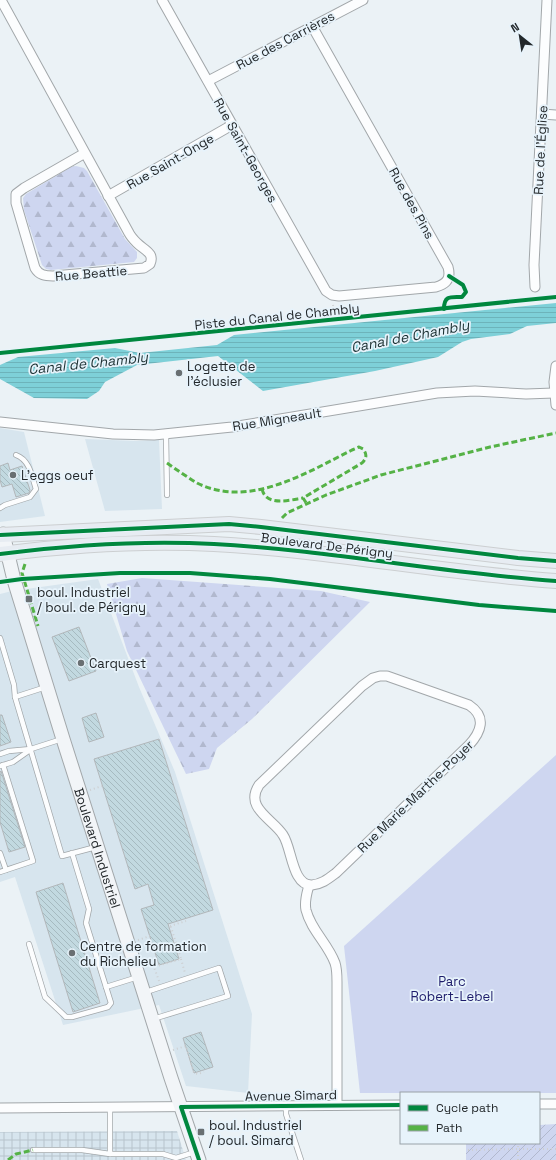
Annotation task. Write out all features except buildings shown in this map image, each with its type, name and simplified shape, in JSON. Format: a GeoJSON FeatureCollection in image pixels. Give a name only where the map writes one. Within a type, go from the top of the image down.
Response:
{"type":"FeatureCollection","features":[{"type":"Feature","properties":{"kind":"main road","name":"Boulevard De Périgny"},"geometry":{"type":"LineString","coordinates":[[2,534],[230,524],[261,526],[518,558],[556,561]]}},
{"type":"Feature","properties":{"kind":"main road","name":"Boulevard De Périgny"},"geometry":{"type":"LineString","coordinates":[[4,554],[89,545],[160,543],[208,544],[273,548],[556,581]]}},
{"type":"Feature","properties":{"kind":"street","name":"Rue Beattie"},"geometry":{"type":"LineString","coordinates":[[1,0],[132,238],[150,253],[152,261],[144,268],[53,276],[40,274],[36,268],[16,203],[16,194],[85,153]]}},
{"type":"Feature","properties":{"kind":"street","name":"Rue Saint-Georges"},"geometry":{"type":"LineString","coordinates":[[163,0],[323,286],[328,293],[334,296]]}},
{"type":"Feature","properties":{"kind":"street","name":"Rue des Carrières"},"geometry":{"type":"LineString","coordinates":[[208,81],[363,0]]}},
{"type":"Feature","properties":{"kind":"street","name":"Rue de l'Église"},"geometry":{"type":"LineString","coordinates":[[535,287],[534,265],[547,0]]}},
{"type":"Feature","properties":{"kind":"street","name":"Rue des Pins"},"geometry":{"type":"LineString","coordinates":[[312,26],[443,258],[449,272],[449,278],[446,283],[436,287],[334,296]]}},
{"type":"Feature","properties":{"kind":"street"},"geometry":{"type":"LineString","coordinates":[[542,114],[556,115]]}},
{"type":"Feature","properties":{"kind":"street","name":"Rue Saint-Onge"},"geometry":{"type":"LineString","coordinates":[[108,196],[232,125]]}},
{"type":"Feature","properties":{"kind":"street"},"geometry":{"type":"LineString","coordinates":[[556,366],[554,382],[556,405]]}},
{"type":"Feature","properties":{"kind":"street","name":"Rue Migneault"},"geometry":{"type":"LineString","coordinates":[[0,422],[142,436],[232,427],[437,393],[474,391],[526,394],[555,393]]}},
{"type":"Feature","properties":{"kind":"street","name":"Boulevard Industriel"},"geometry":{"type":"LineString","coordinates":[[2,534],[4,554],[48,687],[63,739],[171,1078],[198,1156]]}},
{"type":"Feature","properties":{"kind":"street","name":"Rue Marie-Marthe-Poyer"},"geometry":{"type":"LineString","coordinates":[[376,676],[387,676],[466,704],[475,710],[480,719],[480,726],[477,736],[469,745],[336,873],[320,884],[309,885],[302,882],[298,877],[284,836],[256,804],[255,796],[260,785],[366,682],[376,676]]}},
{"type":"Feature","properties":{"kind":"street"},"geometry":{"type":"LineString","coordinates":[[309,885],[306,897],[306,911],[311,922],[331,954],[336,967],[337,1105]]}},
{"type":"Feature","properties":{"kind":"street"},"geometry":{"type":"LineString","coordinates":[[540,1104],[556,1104]]}},
{"type":"Feature","properties":{"kind":"street","name":"Avenue Simard"},"geometry":{"type":"LineString","coordinates":[[0,1108],[400,1105]]}},
{"type":"Feature","properties":{"kind":"lane"},"geometry":{"type":"LineString","coordinates":[[166,434],[167,495]]}},
{"type":"Feature","properties":{"kind":"lane"},"geometry":{"type":"LineString","coordinates":[[0,508],[5,505],[30,498],[36,489],[28,466],[23,459],[16,455]]}},
{"type":"Feature","properties":{"kind":"lane"},"geometry":{"type":"LineString","coordinates":[[0,638],[14,685],[15,697],[62,856],[98,846]]}},
{"type":"Feature","properties":{"kind":"lane"},"geometry":{"type":"LineString","coordinates":[[15,697],[48,687]]}},
{"type":"Feature","properties":{"kind":"lane"},"geometry":{"type":"LineString","coordinates":[[0,754],[9,751],[31,749],[63,739]]}},
{"type":"Feature","properties":{"kind":"lane"},"geometry":{"type":"LineString","coordinates":[[0,872],[32,861],[2,765],[13,762],[31,749]]}},
{"type":"Feature","properties":{"kind":"lane"},"geometry":{"type":"LineString","coordinates":[[0,853],[6,870]]}},
{"type":"Feature","properties":{"kind":"lane"},"geometry":{"type":"LineString","coordinates":[[28,944],[45,997],[66,1017],[72,1017],[108,1007],[111,1004],[86,923],[90,909],[72,853]]}},
{"type":"Feature","properties":{"kind":"lane"},"geometry":{"type":"LineString","coordinates":[[144,992],[219,968],[228,996],[152,1019]]}},
{"type":"Feature","properties":{"kind":"lane"},"geometry":{"type":"LineString","coordinates":[[106,987],[139,976]]}},
{"type":"Feature","properties":{"kind":"lane"},"geometry":{"type":"LineString","coordinates":[[286,1105],[286,1114],[302,1160]]}},
{"type":"Feature","properties":{"kind":"lane"},"geometry":{"type":"LineString","coordinates":[[110,1107],[110,1154]]}},
{"type":"Feature","properties":{"kind":"lane"},"geometry":{"type":"LineString","coordinates":[[33,1150],[82,1150],[110,1154],[163,1154],[176,1158],[198,1156]]}},
{"type":"Feature","properties":{"kind":"path"},"geometry":{"type":"LineString","coordinates":[[522,301],[530,298],[536,299],[535,287]]}},
{"type":"Feature","properties":{"kind":"path"},"geometry":{"type":"LineString","coordinates":[[333,306],[335,320]]}},
{"type":"Feature","properties":{"kind":"path"},"geometry":{"type":"LineString","coordinates":[[89,790],[102,786]]}},
{"type":"Feature","properties":{"kind":"path"},"geometry":{"type":"LineString","coordinates":[[186,921],[170,925],[187,979]]}},
{"type":"Feature","properties":{"kind":"path"},"geometry":{"type":"LineString","coordinates":[[137,941],[150,936]]}},
{"type":"Feature","properties":{"kind":"path"},"geometry":{"type":"LineString","coordinates":[[161,987],[154,967],[180,959]]}},
{"type":"Feature","properties":{"kind":"path"},"geometry":{"type":"LineString","coordinates":[[172,1051],[186,1046],[194,1073],[198,1074],[204,1072]]}},
{"type":"Feature","properties":{"kind":"path"},"geometry":{"type":"LineString","coordinates":[[518,1144],[518,1160]]}},
{"type":"Feature","properties":{"kind":"path"},"geometry":{"type":"LineString","coordinates":[[468,1150],[556,1149]]}},
{"type":"Feature","properties":{"kind":"shaded area"},"geometry":{"type":"Polygon","coordinates":[[[0,428],[24,432],[45,516],[0,522],[0,428]]]}},
{"type":"Feature","properties":{"kind":"shaded area"},"geometry":{"type":"Polygon","coordinates":[[[85,439],[136,441],[159,440],[162,509],[105,511],[85,439]]]}},
{"type":"Feature","properties":{"kind":"shaded area"},"geometry":{"type":"Polygon","coordinates":[[[98,579],[139,687],[175,772],[252,1014],[248,1093],[186,1086],[159,1005],[63,1025],[15,877],[0,882],[0,594],[98,579]]]}},
{"type":"Feature","properties":{"kind":"shaded area"},"geometry":{"type":"Polygon","coordinates":[[[177,1131],[186,1160],[0,1160],[0,1132],[177,1131]]]}},
{"type":"Feature","properties":{"kind":"green space"},"geometry":{"type":"Polygon","coordinates":[[[76,166],[84,168],[87,171],[125,239],[137,252],[137,258],[134,262],[51,270],[46,269],[42,265],[24,210],[23,198],[26,194],[71,167],[76,166]]]}},
{"type":"Feature","properties":{"kind":"green space"},"geometry":{"type":"Polygon","coordinates":[[[142,578],[321,591],[370,602],[252,719],[217,748],[209,769],[186,774],[127,651],[107,584],[142,578]]]}},
{"type":"Feature","properties":{"kind":"green space","name":"Parc Robert-Lebel"},"geometry":{"type":"Polygon","coordinates":[[[556,755],[556,1093],[360,1093],[344,946],[556,755]]]}},
{"type":"Feature","properties":{"kind":"green space"},"geometry":{"type":"Polygon","coordinates":[[[556,1124],[556,1160],[466,1160],[466,1144],[540,1144],[540,1125],[556,1124]]]}},
{"type":"Feature","properties":{"kind":"water","name":"Canal de Chambly"},"geometry":{"type":"Polygon","coordinates":[[[556,303],[556,323],[527,326],[510,334],[471,339],[462,342],[438,357],[375,371],[263,391],[218,356],[137,365],[105,382],[99,391],[87,399],[34,398],[0,379],[0,365],[18,357],[115,348],[140,353],[217,345],[234,335],[556,303]]]}},
{"type":"Feature","properties":{"kind":"marked path"},"geometry":{"type":"LineString","coordinates":[[282,518],[287,513],[326,495],[381,475],[490,447],[556,433]]}},
{"type":"Feature","properties":{"kind":"marked path"},"geometry":{"type":"LineString","coordinates":[[167,463],[197,483],[217,490],[237,492],[257,490],[277,485],[316,469],[359,447],[363,449],[366,456],[362,463],[303,498],[307,504]]}},
{"type":"Feature","properties":{"kind":"marked path"},"geometry":{"type":"LineString","coordinates":[[262,489],[264,495],[273,500],[285,501],[303,498]]}},
{"type":"Feature","properties":{"kind":"marked path"},"geometry":{"type":"LineString","coordinates":[[25,564],[22,573],[38,626]]}},
{"type":"Feature","properties":{"kind":"marked path"},"geometry":{"type":"LineString","coordinates":[[8,1160],[16,1154],[33,1150]]}},
{"type":"Feature","properties":{"kind":"cycle path"},"geometry":{"type":"LineString","coordinates":[[444,309],[444,304],[447,299],[451,297],[462,297],[466,292],[463,285],[449,276]]}},
{"type":"Feature","properties":{"kind":"cycle path","name":"Piste du Canal de Chambly"},"geometry":{"type":"LineString","coordinates":[[0,353],[556,297]]}},
{"type":"Feature","properties":{"kind":"cycle path"},"geometry":{"type":"LineString","coordinates":[[0,535],[229,524],[518,558],[556,561]]}},
{"type":"Feature","properties":{"kind":"cycle path"},"geometry":{"type":"LineString","coordinates":[[0,554],[107,544],[214,544],[300,551],[470,573],[556,581]]}},
{"type":"Feature","properties":{"kind":"cycle path"},"geometry":{"type":"LineString","coordinates":[[0,582],[22,579],[120,573],[190,573],[270,579],[479,605],[556,611]]}},
{"type":"Feature","properties":{"kind":"cycle path"},"geometry":{"type":"LineString","coordinates":[[199,1160],[181,1107],[400,1105]]}},
{"type":"Feature","properties":{"kind":"place","name":"Logette de l'éclusier"},"geometry":{"type":"Point","coordinates":[179,373]}},
{"type":"Feature","properties":{"kind":"place","name":"L'eggs oeuf"},"geometry":{"type":"Point","coordinates":[13,475]}},
{"type":"Feature","properties":{"kind":"place","name":"boul. Industriel / boul. de Périgny"},"geometry":{"type":"Point","coordinates":[29,599]}},
{"type":"Feature","properties":{"kind":"place","name":"Carquest"},"geometry":{"type":"Point","coordinates":[81,663]}},
{"type":"Feature","properties":{"kind":"place","name":"Centre de formation du Richelieu"},"geometry":{"type":"Point","coordinates":[72,953]}},
{"type":"Feature","properties":{"kind":"place","name":"boul. Industriel / boul. Simard"},"geometry":{"type":"Point","coordinates":[201,1132]}}]}
